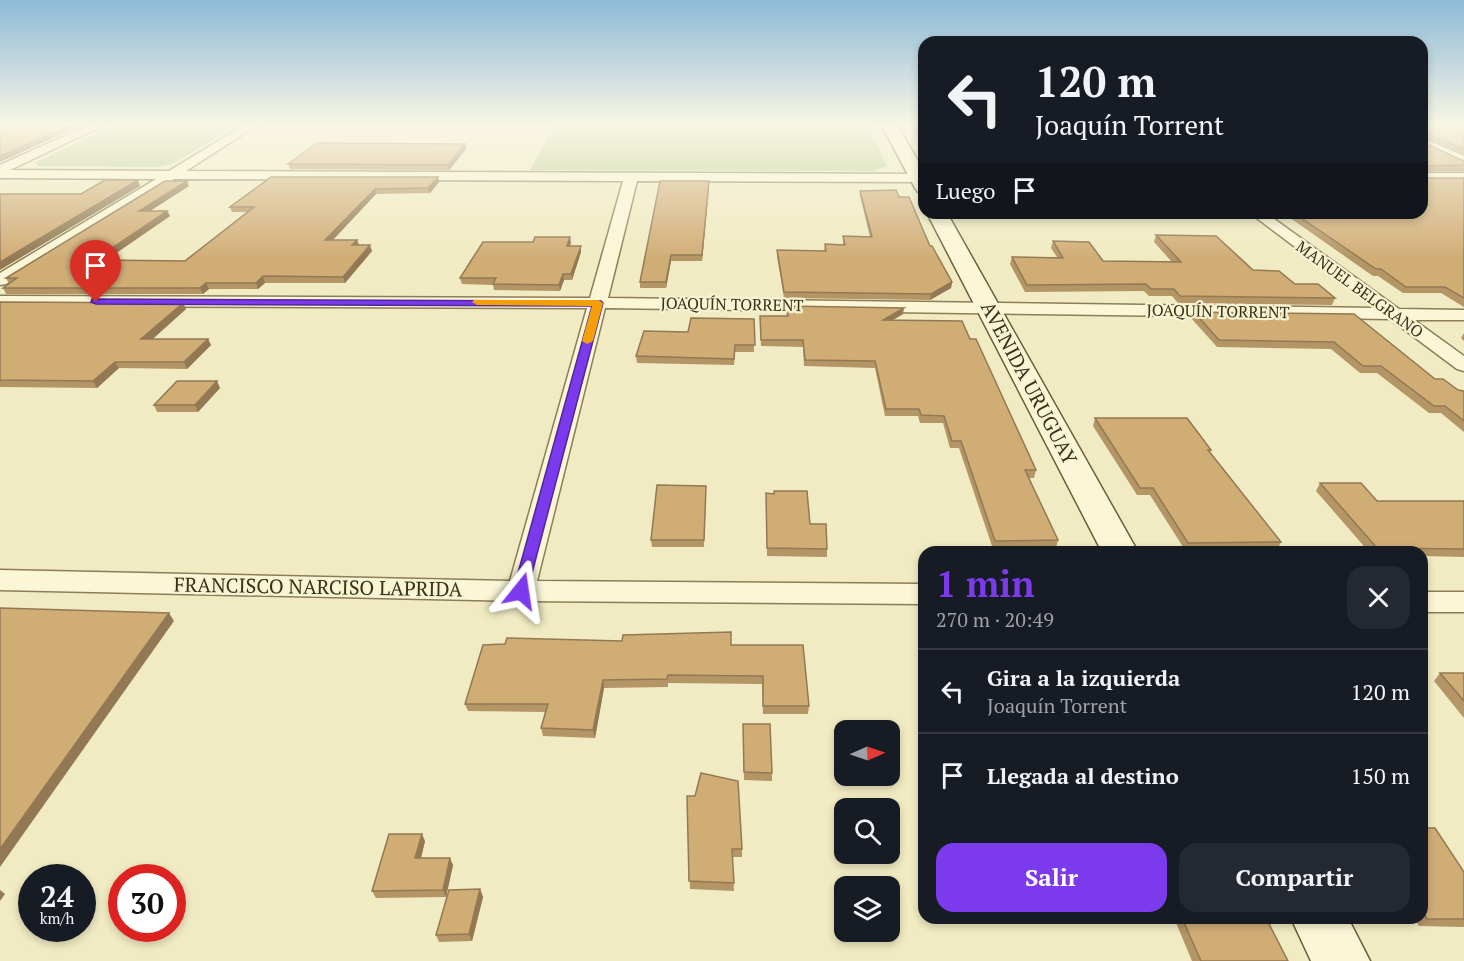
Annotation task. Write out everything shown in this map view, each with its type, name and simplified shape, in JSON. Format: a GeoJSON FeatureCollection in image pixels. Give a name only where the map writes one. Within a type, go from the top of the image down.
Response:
{"type":"FeatureCollection","features":[{"type":"Feature","properties":{"kind":"main road","name":"AVENIDA URUGUAY"},"geometry":{"type":"LineString","coordinates":[[940,219],[1117,546]]}},
{"type":"Feature","properties":{"kind":"main road"},"geometry":{"type":"LineString","coordinates":[[1321,924],[1341,961]]}},
{"type":"Feature","properties":{"kind":"street"},"geometry":{"type":"LineString","coordinates":[[0,280],[181,169]]}},
{"type":"Feature","properties":{"kind":"street"},"geometry":{"type":"LineString","coordinates":[[0,172],[169,176],[632,177],[918,182]]}},
{"type":"Feature","properties":{"kind":"street"},"geometry":{"type":"LineString","coordinates":[[521,591],[632,177]]}},
{"type":"Feature","properties":{"kind":"street"},"geometry":{"type":"LineString","coordinates":[[1428,177],[1464,177]]}},
{"type":"Feature","properties":{"kind":"street","name":"MANUEL BELGRANO"},"geometry":{"type":"LineString","coordinates":[[1265,219],[1464,365]]}},
{"type":"Feature","properties":{"kind":"street","name":"JOAQUÍN TORRENT"},"geometry":{"type":"LineString","coordinates":[[0,301],[598,303],[1464,315]]}},
{"type":"Feature","properties":{"kind":"street","name":"FRANCISCO NARCISO LAPRIDA"},"geometry":{"type":"LineString","coordinates":[[0,580],[521,591],[918,594]]}},
{"type":"Feature","properties":{"kind":"street"},"geometry":{"type":"LineString","coordinates":[[1428,602],[1464,602]]}},
{"type":"Feature","properties":{"kind":"green space"},"geometry":{"type":"Polygon","coordinates":[[[531,169],[880,169],[874,171],[531,169]]]}},
{"type":"Feature","properties":{"kind":"building"},"geometry":{"type":"Polygon","coordinates":[[[271,177],[438,177],[428,188],[375,189],[325,240],[357,240],[352,245],[370,245],[343,277],[263,276],[256,283],[206,283],[200,288],[3,288],[17,278],[6,278],[165,181],[187,181],[139,211],[167,211],[100,256],[109,256],[103,260],[185,261],[254,207],[230,207],[271,177]]]}},
{"type":"Feature","properties":{"kind":"building"},"geometry":{"type":"Polygon","coordinates":[[[1428,178],[1464,178],[1464,298],[1445,287],[1406,287],[1381,269],[1376,269],[1303,219],[1428,219],[1428,178]]]}},
{"type":"Feature","properties":{"kind":"building"},"geometry":{"type":"Polygon","coordinates":[[[105,180],[138,180],[0,262],[0,194],[81,194],[105,180]]]}},
{"type":"Feature","properties":{"kind":"building"},"geometry":{"type":"Polygon","coordinates":[[[660,181],[709,181],[702,255],[671,255],[666,282],[640,282],[660,181]]]}},
{"type":"Feature","properties":{"kind":"building"},"geometry":{"type":"Polygon","coordinates":[[[896,190],[899,197],[909,197],[930,246],[952,282],[931,294],[784,292],[777,250],[826,251],[825,244],[845,245],[843,236],[872,237],[860,191],[896,190]]]}},
{"type":"Feature","properties":{"kind":"building"},"geometry":{"type":"Polygon","coordinates":[[[1156,235],[1216,236],[1253,270],[1279,271],[1295,284],[1318,284],[1335,298],[1180,296],[1174,289],[1151,289],[1146,284],[1027,285],[1012,257],[1063,258],[1053,241],[1089,242],[1103,261],[1181,262],[1156,235]]]}},
{"type":"Feature","properties":{"kind":"building"},"geometry":{"type":"Polygon","coordinates":[[[535,237],[570,237],[567,246],[581,246],[571,274],[563,274],[559,285],[493,284],[496,278],[460,278],[483,242],[533,242],[535,237]]]}},
{"type":"Feature","properties":{"kind":"building"},"geometry":{"type":"Polygon","coordinates":[[[0,302],[183,303],[141,339],[208,339],[184,362],[115,362],[93,381],[0,380],[0,302]]]}},
{"type":"Feature","properties":{"kind":"building"},"geometry":{"type":"Polygon","coordinates":[[[786,306],[904,308],[883,320],[962,321],[970,339],[976,339],[1036,470],[1025,470],[1058,540],[995,541],[961,441],[952,441],[944,416],[921,415],[919,409],[886,409],[875,361],[805,360],[803,340],[761,340],[760,316],[788,316],[786,306]]]}},
{"type":"Feature","properties":{"kind":"building"},"geometry":{"type":"Polygon","coordinates":[[[1194,312],[1354,314],[1435,379],[1443,379],[1458,390],[1464,391],[1464,421],[1445,406],[1434,406],[1381,366],[1363,366],[1334,342],[1219,340],[1194,312]]]}},
{"type":"Feature","properties":{"kind":"building"},"geometry":{"type":"Polygon","coordinates":[[[691,318],[754,319],[755,345],[735,345],[734,359],[636,356],[644,331],[688,332],[691,318]]]}},
{"type":"Feature","properties":{"kind":"building"},"geometry":{"type":"Polygon","coordinates":[[[177,381],[217,381],[195,405],[154,405],[177,381]]]}},
{"type":"Feature","properties":{"kind":"building"},"geometry":{"type":"Polygon","coordinates":[[[1095,418],[1187,418],[1211,450],[1208,450],[1281,542],[1188,543],[1153,488],[1140,488],[1095,418]]]}},
{"type":"Feature","properties":{"kind":"building"},"geometry":{"type":"Polygon","coordinates":[[[1320,483],[1361,483],[1377,501],[1464,501],[1464,549],[1375,546],[1320,483]]]}},
{"type":"Feature","properties":{"kind":"building"},"geometry":{"type":"Polygon","coordinates":[[[657,485],[706,486],[704,540],[651,540],[657,485]]]}},
{"type":"Feature","properties":{"kind":"building"},"geometry":{"type":"Polygon","coordinates":[[[774,491],[807,491],[810,524],[826,524],[827,549],[767,548],[766,493],[774,494],[774,491]]]}},
{"type":"Feature","properties":{"kind":"building"},"geometry":{"type":"Polygon","coordinates":[[[0,608],[169,613],[0,849],[0,608]]]}},
{"type":"Feature","properties":{"kind":"building"},"geometry":{"type":"Polygon","coordinates":[[[731,632],[731,645],[803,645],[809,706],[763,706],[763,676],[668,675],[667,679],[603,680],[593,730],[541,728],[548,704],[465,704],[483,645],[505,644],[507,638],[622,641],[623,635],[731,632]]]}},
{"type":"Feature","properties":{"kind":"building"},"geometry":{"type":"Polygon","coordinates":[[[1440,673],[1464,673],[1464,701],[1440,673]]]}},
{"type":"Feature","properties":{"kind":"building"},"geometry":{"type":"Polygon","coordinates":[[[743,724],[770,724],[772,773],[744,772],[743,724]]]}},
{"type":"Feature","properties":{"kind":"building"},"geometry":{"type":"Polygon","coordinates":[[[701,773],[738,781],[742,849],[732,849],[734,883],[689,881],[687,796],[695,796],[701,773]]]}},
{"type":"Feature","properties":{"kind":"building"},"geometry":{"type":"Polygon","coordinates":[[[1428,828],[1435,828],[1464,872],[1464,919],[1428,919],[1428,828]]]}},
{"type":"Feature","properties":{"kind":"building"},"geometry":{"type":"Polygon","coordinates":[[[389,834],[422,834],[415,858],[450,858],[443,890],[372,891],[389,834]]]}},
{"type":"Feature","properties":{"kind":"building"},"geometry":{"type":"Polygon","coordinates":[[[480,889],[469,934],[436,935],[449,890],[480,889]]]}},
{"type":"Feature","properties":{"kind":"building"},"geometry":{"type":"Polygon","coordinates":[[[1185,924],[1269,924],[1288,961],[1201,961],[1185,924]]]}},
{"type":"Feature","properties":{"kind":"slow traffic"},"geometry":{"type":"LineString","coordinates":[[477,302],[598,303],[587,341]]}},
{"type":"Feature","properties":{"kind":"route"},"geometry":{"type":"LineString","coordinates":[[96,302],[598,303],[521,591]]}}]}
